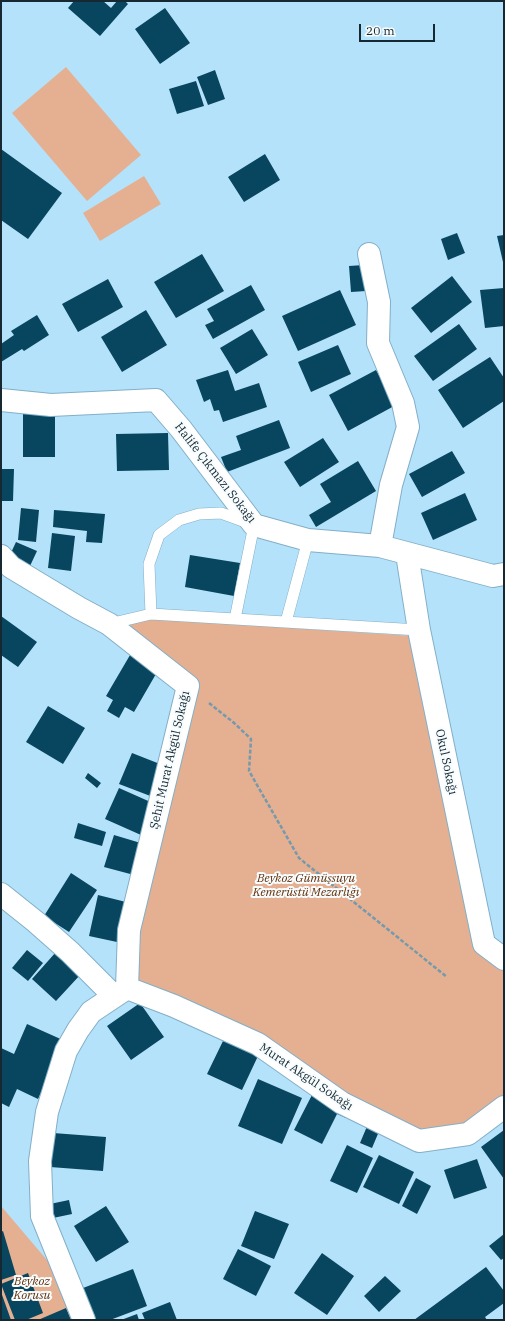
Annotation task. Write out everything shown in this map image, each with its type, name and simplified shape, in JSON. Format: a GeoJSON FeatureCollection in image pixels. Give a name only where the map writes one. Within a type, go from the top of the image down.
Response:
{"type":"FeatureCollection","features":[{"type":"Feature","properties":{"kind":"street"},"geometry":{"type":"LineString","coordinates":[[369,254],[379,302],[378,343],[403,404],[408,427],[391,485],[380,546]]}},
{"type":"Feature","properties":{"kind":"street","name":"Halife Çıkmazı Sokağı"},"geometry":{"type":"LineString","coordinates":[[1,400],[51,405],[156,400],[254,525],[308,540],[380,546],[493,576],[504,574]]}},
{"type":"Feature","properties":{"kind":"street","name":"Okul Sokağı"},"geometry":{"type":"LineString","coordinates":[[407,554],[419,630],[484,944],[504,959]]}},
{"type":"Feature","properties":{"kind":"street","name":"Şehit Murat Akgül Sokağı"},"geometry":{"type":"LineString","coordinates":[[1,556],[10,567],[109,624],[188,686],[129,930],[121,992]]}},
{"type":"Feature","properties":{"kind":"street"},"geometry":{"type":"LineString","coordinates":[[1,894],[70,952],[121,992],[91,1012],[78,1030],[66,1051],[47,1112],[40,1161],[42,1216],[84,1320]]}},
{"type":"Feature","properties":{"kind":"street","name":"Murat Akgül Sokağı"},"geometry":{"type":"LineString","coordinates":[[121,992],[174,1006],[258,1044],[342,1103],[419,1141],[468,1134],[504,1107]]}},
{"type":"Feature","properties":{"kind":"lane"},"geometry":{"type":"LineString","coordinates":[[150,614],[149,564],[159,535],[179,520],[199,514],[221,513],[254,525],[235,619]]}},
{"type":"Feature","properties":{"kind":"lane"},"geometry":{"type":"LineString","coordinates":[[286,622],[308,540]]}},
{"type":"Feature","properties":{"kind":"lane"},"geometry":{"type":"LineString","coordinates":[[109,624],[150,614],[419,630]]}},
{"type":"Feature","properties":{"kind":"path"},"geometry":{"type":"LineString","coordinates":[[188,686],[233,722],[251,739],[249,771],[299,858],[447,977]]}},
{"type":"Feature","properties":{"kind":"green space"},"geometry":{"type":"Polygon","coordinates":[[[66,67],[141,155],[87,201],[12,113],[66,67]]]}},
{"type":"Feature","properties":{"kind":"green space"},"geometry":{"type":"Polygon","coordinates":[[[144,176],[161,204],[100,241],[83,213],[144,176]]]}},
{"type":"Feature","properties":{"kind":"green space","name":"Beykoz Gümüşsuyu Kemerüstü Mezarlığı"},"geometry":{"type":"Polygon","coordinates":[[[152,619],[414,636],[480,949],[504,966],[504,1102],[467,1131],[419,1137],[134,985],[134,931],[192,685],[125,626],[152,619]]]}},
{"type":"Feature","properties":{"kind":"green space","name":"Beykoz Korusu"},"geometry":{"type":"Polygon","coordinates":[[[1,1206],[98,1320],[1,1320],[1,1206]]]}},
{"type":"Feature","properties":{"kind":"building"},"geometry":{"type":"Polygon","coordinates":[[[74,1],[103,1],[111,8],[117,1],[125,1],[128,4],[100,36],[68,8],[74,1]]]}},
{"type":"Feature","properties":{"kind":"building"},"geometry":{"type":"Polygon","coordinates":[[[165,8],[190,43],[160,64],[135,29],[165,8]]]}},
{"type":"Feature","properties":{"kind":"building"},"geometry":{"type":"Polygon","coordinates":[[[215,70],[225,99],[208,105],[197,77],[215,70]]]}},
{"type":"Feature","properties":{"kind":"building"},"geometry":{"type":"Polygon","coordinates":[[[196,81],[204,106],[177,114],[169,89],[196,81]]]}},
{"type":"Feature","properties":{"kind":"building"},"geometry":{"type":"Polygon","coordinates":[[[1,149],[62,193],[28,239],[1,220],[1,149]]]}},
{"type":"Feature","properties":{"kind":"building"},"geometry":{"type":"Polygon","coordinates":[[[265,154],[280,180],[244,202],[228,177],[265,154]]]}},
{"type":"Feature","properties":{"kind":"building"},"geometry":{"type":"Polygon","coordinates":[[[457,233],[465,253],[448,260],[441,239],[457,233]]]}},
{"type":"Feature","properties":{"kind":"building"},"geometry":{"type":"Polygon","coordinates":[[[504,235],[504,262],[503,262],[497,236],[504,235]]]}},
{"type":"Feature","properties":{"kind":"building"},"geometry":{"type":"Polygon","coordinates":[[[202,254],[224,291],[176,318],[154,282],[202,254]]]}},
{"type":"Feature","properties":{"kind":"building"},"geometry":{"type":"Polygon","coordinates":[[[364,265],[366,291],[351,292],[349,266],[364,265]]]}},
{"type":"Feature","properties":{"kind":"building"},"geometry":{"type":"Polygon","coordinates":[[[452,276],[472,302],[431,333],[411,308],[452,276]]]}},
{"type":"Feature","properties":{"kind":"building"},"geometry":{"type":"Polygon","coordinates":[[[108,279],[123,307],[78,332],[62,304],[108,279]]]}},
{"type":"Feature","properties":{"kind":"building"},"geometry":{"type":"Polygon","coordinates":[[[251,285],[265,310],[213,339],[205,325],[214,321],[207,309],[251,285]]]}},
{"type":"Feature","properties":{"kind":"building"},"geometry":{"type":"Polygon","coordinates":[[[504,288],[504,326],[485,328],[480,290],[504,288]]]}},
{"type":"Feature","properties":{"kind":"building"},"geometry":{"type":"Polygon","coordinates":[[[340,290],[356,325],[298,351],[282,316],[340,290]]]}},
{"type":"Feature","properties":{"kind":"building"},"geometry":{"type":"Polygon","coordinates":[[[146,310],[167,345],[122,372],[101,337],[146,310]]]}},
{"type":"Feature","properties":{"kind":"building"},"geometry":{"type":"Polygon","coordinates":[[[37,315],[49,335],[24,351],[22,349],[1,362],[1,344],[14,335],[11,331],[37,315]]]}},
{"type":"Feature","properties":{"kind":"building"},"geometry":{"type":"Polygon","coordinates":[[[459,324],[477,349],[433,381],[414,356],[459,324]]]}},
{"type":"Feature","properties":{"kind":"building"},"geometry":{"type":"Polygon","coordinates":[[[252,329],[268,355],[236,374],[220,348],[252,329]]]}},
{"type":"Feature","properties":{"kind":"building"},"geometry":{"type":"Polygon","coordinates":[[[338,345],[351,374],[311,392],[298,362],[338,345]]]}},
{"type":"Feature","properties":{"kind":"building"},"geometry":{"type":"Polygon","coordinates":[[[490,357],[504,378],[504,401],[463,428],[438,390],[490,357]]]}},
{"type":"Feature","properties":{"kind":"building"},"geometry":{"type":"Polygon","coordinates":[[[228,370],[235,391],[259,383],[267,407],[223,422],[219,410],[214,411],[210,399],[204,402],[196,380],[228,370]]]}},
{"type":"Feature","properties":{"kind":"building"},"geometry":{"type":"Polygon","coordinates":[[[376,370],[396,405],[348,431],[329,395],[376,370]]]}},
{"type":"Feature","properties":{"kind":"building"},"geometry":{"type":"Polygon","coordinates":[[[23,412],[55,412],[55,457],[23,457],[23,412]]]}},
{"type":"Feature","properties":{"kind":"building"},"geometry":{"type":"Polygon","coordinates":[[[279,420],[290,448],[227,472],[221,457],[241,450],[236,436],[279,420]]]}},
{"type":"Feature","properties":{"kind":"building"},"geometry":{"type":"Polygon","coordinates":[[[168,433],[169,470],[117,471],[116,434],[168,433]]]}},
{"type":"Feature","properties":{"kind":"building"},"geometry":{"type":"Polygon","coordinates":[[[323,438],[339,462],[300,487],[284,462],[323,438]]]}},
{"type":"Feature","properties":{"kind":"building"},"geometry":{"type":"Polygon","coordinates":[[[452,451],[465,473],[422,497],[409,474],[452,451]]]}},
{"type":"Feature","properties":{"kind":"building"},"geometry":{"type":"Polygon","coordinates":[[[358,461],[376,491],[316,527],[309,515],[331,502],[320,484],[358,461]]]}},
{"type":"Feature","properties":{"kind":"building"},"geometry":{"type":"Polygon","coordinates":[[[1,469],[14,469],[13,501],[1,501],[1,469]]]}},
{"type":"Feature","properties":{"kind":"building"},"geometry":{"type":"Polygon","coordinates":[[[465,493],[477,520],[433,540],[421,513],[465,493]]]}},
{"type":"Feature","properties":{"kind":"building"},"geometry":{"type":"Polygon","coordinates":[[[21,508],[39,510],[36,542],[18,540],[21,508]]]}},
{"type":"Feature","properties":{"kind":"building"},"geometry":{"type":"Polygon","coordinates":[[[54,510],[105,514],[102,543],[86,542],[87,531],[53,527],[54,510]]]}},
{"type":"Feature","properties":{"kind":"building"},"geometry":{"type":"Polygon","coordinates":[[[52,533],[75,536],[71,571],[48,568],[52,533]]]}},
{"type":"Feature","properties":{"kind":"building"},"geometry":{"type":"Polygon","coordinates":[[[16,542],[37,551],[30,566],[9,557],[16,542]]]}},
{"type":"Feature","properties":{"kind":"building"},"geometry":{"type":"Polygon","coordinates":[[[190,555],[240,563],[234,596],[185,587],[190,555]]]}},
{"type":"Feature","properties":{"kind":"building"},"geometry":{"type":"Polygon","coordinates":[[[1,616],[37,642],[18,667],[1,655],[1,616]]]}},
{"type":"Feature","properties":{"kind":"building"},"geometry":{"type":"Polygon","coordinates":[[[133,650],[160,667],[134,712],[125,707],[119,718],[107,711],[113,700],[106,696],[133,650]]]}},
{"type":"Feature","properties":{"kind":"building"},"geometry":{"type":"Polygon","coordinates":[[[48,706],[85,728],[63,764],[26,742],[48,706]]]}},
{"type":"Feature","properties":{"kind":"building"},"geometry":{"type":"Polygon","coordinates":[[[132,753],[165,766],[153,797],[119,784],[132,753]]]}},
{"type":"Feature","properties":{"kind":"building"},"geometry":{"type":"Polygon","coordinates":[[[88,773],[101,783],[97,788],[85,778],[88,773]]]}},
{"type":"Feature","properties":{"kind":"building"},"geometry":{"type":"Polygon","coordinates":[[[119,788],[155,804],[141,835],[105,819],[119,788]]]}},
{"type":"Feature","properties":{"kind":"building"},"geometry":{"type":"Polygon","coordinates":[[[78,823],[106,832],[102,846],[74,838],[78,823]]]}},
{"type":"Feature","properties":{"kind":"building"},"geometry":{"type":"Polygon","coordinates":[[[114,835],[144,844],[134,875],[104,867],[114,835]]]}},
{"type":"Feature","properties":{"kind":"building"},"geometry":{"type":"Polygon","coordinates":[[[71,873],[97,890],[69,932],[44,916],[71,873]]]}},
{"type":"Feature","properties":{"kind":"building"},"geometry":{"type":"Polygon","coordinates":[[[98,895],[126,902],[117,942],[89,936],[98,895]]]}},
{"type":"Feature","properties":{"kind":"building"},"geometry":{"type":"Polygon","coordinates":[[[27,950],[43,963],[28,981],[12,968],[27,950]]]}},
{"type":"Feature","properties":{"kind":"building"},"geometry":{"type":"Polygon","coordinates":[[[56,952],[81,974],[56,1001],[32,979],[56,952]]]}},
{"type":"Feature","properties":{"kind":"building"},"geometry":{"type":"Polygon","coordinates":[[[140,1003],[164,1037],[131,1060],[107,1026],[140,1003]]]}},
{"type":"Feature","properties":{"kind":"building"},"geometry":{"type":"Polygon","coordinates":[[[27,1024],[65,1041],[38,1099],[17,1089],[9,1107],[1,1103],[1,1048],[14,1054],[27,1024]]]}},
{"type":"Feature","properties":{"kind":"building"},"geometry":{"type":"Polygon","coordinates":[[[223,1041],[258,1056],[242,1090],[207,1074],[223,1041]]]}},
{"type":"Feature","properties":{"kind":"building"},"geometry":{"type":"Polygon","coordinates":[[[258,1079],[302,1098],[282,1144],[238,1126],[258,1079]]]}},
{"type":"Feature","properties":{"kind":"building"},"geometry":{"type":"Polygon","coordinates":[[[313,1093],[349,1111],[346,1118],[337,1114],[322,1144],[294,1130],[313,1093]]]}},
{"type":"Feature","properties":{"kind":"building"},"geometry":{"type":"Polygon","coordinates":[[[368,1124],[380,1129],[372,1148],[360,1143],[368,1124]]]}},
{"type":"Feature","properties":{"kind":"building"},"geometry":{"type":"Polygon","coordinates":[[[504,1130],[504,1179],[481,1147],[504,1130]]]}},
{"type":"Feature","properties":{"kind":"building"},"geometry":{"type":"Polygon","coordinates":[[[53,1133],[106,1137],[103,1171],[50,1167],[53,1133]]]}},
{"type":"Feature","properties":{"kind":"building"},"geometry":{"type":"Polygon","coordinates":[[[347,1145],[373,1158],[357,1193],[330,1181],[347,1145]]]}},
{"type":"Feature","properties":{"kind":"building"},"geometry":{"type":"Polygon","coordinates":[[[379,1155],[414,1172],[399,1204],[363,1187],[379,1155]]]}},
{"type":"Feature","properties":{"kind":"building"},"geometry":{"type":"Polygon","coordinates":[[[477,1159],[487,1188],[454,1199],[444,1170],[477,1159]]]}},
{"type":"Feature","properties":{"kind":"building"},"geometry":{"type":"Polygon","coordinates":[[[416,1178],[431,1186],[417,1214],[402,1206],[416,1178]]]}},
{"type":"Feature","properties":{"kind":"building"},"geometry":{"type":"Polygon","coordinates":[[[69,1200],[72,1214],[53,1218],[50,1204],[69,1200]]]}},
{"type":"Feature","properties":{"kind":"building"},"geometry":{"type":"Polygon","coordinates":[[[106,1206],[129,1242],[96,1262],[74,1226],[106,1206]]]}},
{"type":"Feature","properties":{"kind":"building"},"geometry":{"type":"Polygon","coordinates":[[[255,1211],[289,1224],[274,1259],[241,1246],[255,1211]]]}},
{"type":"Feature","properties":{"kind":"building"},"geometry":{"type":"Polygon","coordinates":[[[3,1231],[16,1275],[1,1280],[1,1232],[3,1231]]]}},
{"type":"Feature","properties":{"kind":"building"},"geometry":{"type":"Polygon","coordinates":[[[504,1234],[504,1258],[501,1260],[489,1246],[504,1234]]]}},
{"type":"Feature","properties":{"kind":"building"},"geometry":{"type":"Polygon","coordinates":[[[238,1249],[271,1266],[256,1296],[223,1279],[238,1249]]]}},
{"type":"Feature","properties":{"kind":"building"},"geometry":{"type":"Polygon","coordinates":[[[322,1253],[354,1276],[327,1315],[294,1293],[322,1253]]]}},
{"type":"Feature","properties":{"kind":"building"},"geometry":{"type":"Polygon","coordinates":[[[486,1267],[504,1291],[504,1303],[485,1317],[487,1320],[414,1320],[486,1267]]]}},
{"type":"Feature","properties":{"kind":"building"},"geometry":{"type":"Polygon","coordinates":[[[133,1269],[147,1306],[110,1320],[95,1320],[83,1288],[133,1269]]]}},
{"type":"Feature","properties":{"kind":"building"},"geometry":{"type":"Polygon","coordinates":[[[28,1273],[43,1313],[26,1320],[15,1320],[1,1284],[28,1273]]]}},
{"type":"Feature","properties":{"kind":"building"},"geometry":{"type":"Polygon","coordinates":[[[385,1276],[401,1291],[379,1312],[364,1296],[385,1276]]]}},
{"type":"Feature","properties":{"kind":"building"},"geometry":{"type":"Polygon","coordinates":[[[1,1292],[11,1320],[1,1320],[1,1292]]]}},
{"type":"Feature","properties":{"kind":"building"},"geometry":{"type":"Polygon","coordinates":[[[170,1302],[177,1320],[145,1320],[142,1313],[170,1302]]]}},
{"type":"Feature","properties":{"kind":"building"},"geometry":{"type":"Polygon","coordinates":[[[66,1308],[71,1320],[38,1320],[66,1308]]]}},
{"type":"Feature","properties":{"kind":"building"},"geometry":{"type":"Polygon","coordinates":[[[137,1314],[139,1320],[121,1320],[137,1314]]]}}]}
